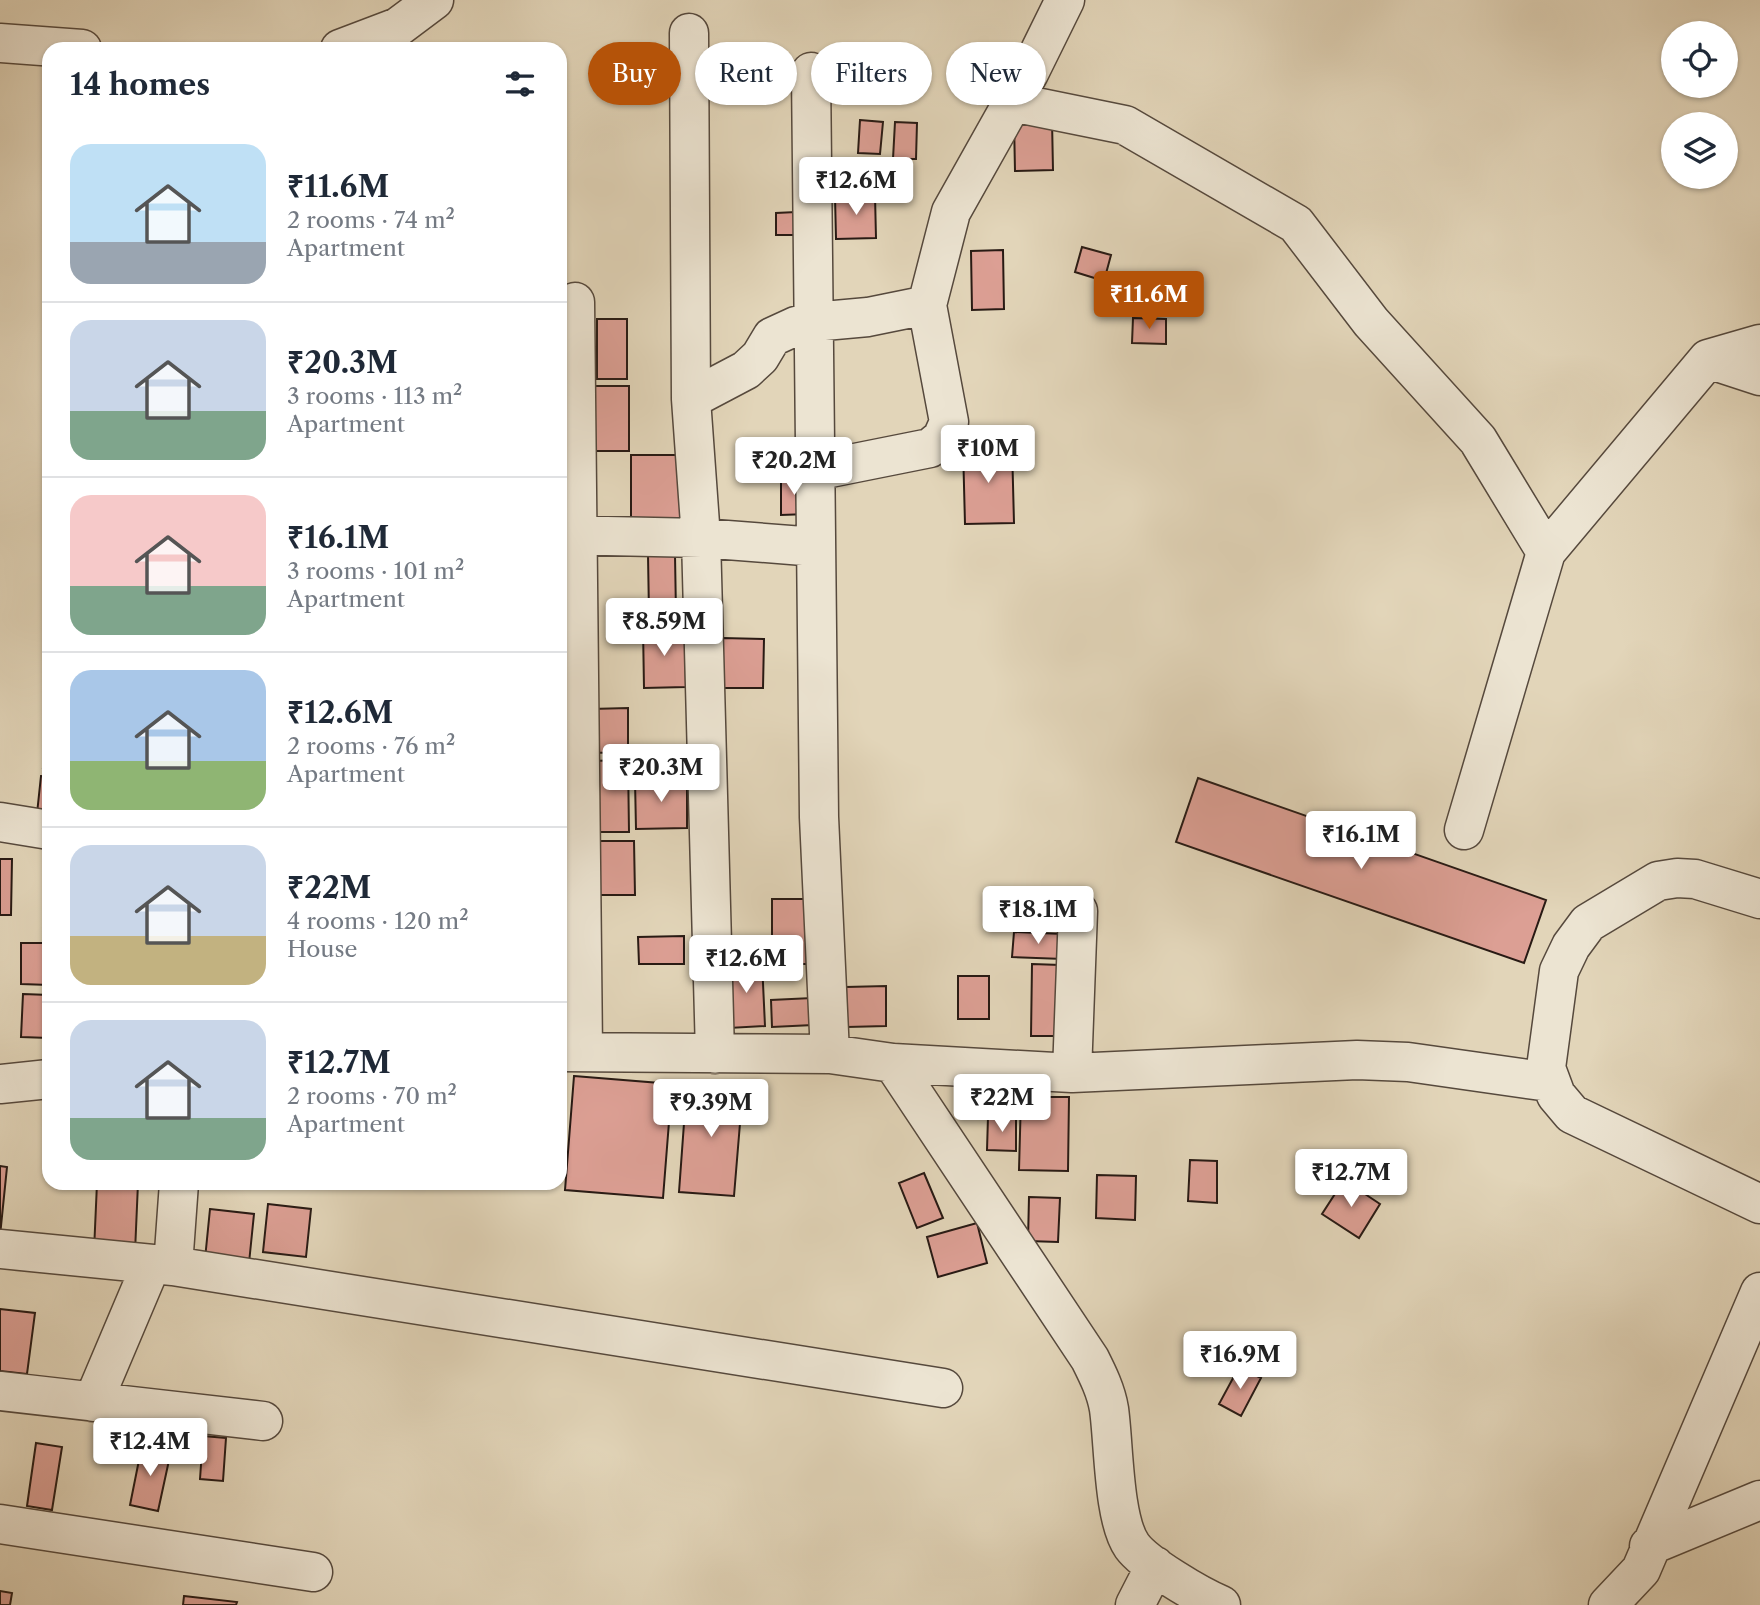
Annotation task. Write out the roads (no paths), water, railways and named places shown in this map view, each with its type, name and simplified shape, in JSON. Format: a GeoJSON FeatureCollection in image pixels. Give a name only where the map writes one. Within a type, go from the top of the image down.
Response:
{"type":"FeatureCollection","features":[{"type":"Feature","properties":{"kind":"street"},"geometry":{"type":"LineString","coordinates":[[359,42],[398,27],[434,0]]}},
{"type":"Feature","properties":{"kind":"street"},"geometry":{"type":"LineString","coordinates":[[1044,42],[1065,0]]}},
{"type":"Feature","properties":{"kind":"street"},"geometry":{"type":"LineString","coordinates":[[689,33],[691,399],[701,538],[715,1054]]}},
{"type":"Feature","properties":{"kind":"street"},"geometry":{"type":"LineString","coordinates":[[0,43],[42,46]]}},
{"type":"Feature","properties":{"kind":"street"},"geometry":{"type":"LineString","coordinates":[[811,105],[819,817],[830,1054]]}},
{"type":"Feature","properties":{"kind":"street"},"geometry":{"type":"LineString","coordinates":[[815,471],[930,448],[942,438],[949,422],[927,305],[951,212],[1011,105]]}},
{"type":"Feature","properties":{"kind":"street"},"geometry":{"type":"LineString","coordinates":[[1028,105],[1125,125],[1296,224],[1371,322],[1478,440],[1545,552]]}},
{"type":"Feature","properties":{"kind":"street"},"geometry":{"type":"LineString","coordinates":[[575,302],[569,535],[572,1051],[830,1054],[893,1063],[1072,1073],[1357,1060],[1408,1062],[1549,1082]]}},
{"type":"Feature","properties":{"kind":"street"},"geometry":{"type":"LineString","coordinates":[[691,399],[746,370],[760,357],[772,337],[813,322],[868,317],[927,305]]}},
{"type":"Feature","properties":{"kind":"street"},"geometry":{"type":"LineString","coordinates":[[1464,830],[1545,552],[1708,359],[1760,344]]}},
{"type":"Feature","properties":{"kind":"street"},"geometry":{"type":"LineString","coordinates":[[1708,359],[1760,376]]}},
{"type":"Feature","properties":{"kind":"street"},"geometry":{"type":"LineString","coordinates":[[569,535],[701,538],[816,547]]}},
{"type":"Feature","properties":{"kind":"street"},"geometry":{"type":"LineString","coordinates":[[0,822],[42,829]]}},
{"type":"Feature","properties":{"kind":"street"},"geometry":{"type":"LineString","coordinates":[[1752,888],[1695,879],[1658,881],[1588,923],[1571,946],[1559,971],[1545,1068],[1549,1082],[1572,1114],[1760,1204]]}},
{"type":"Feature","properties":{"kind":"street"},"geometry":{"type":"LineString","coordinates":[[1072,1073],[1078,911]]}},
{"type":"Feature","properties":{"kind":"street"},"geometry":{"type":"LineString","coordinates":[[893,1063],[1090,1359],[1108,1406],[1122,1524],[1132,1546],[1156,1566],[1206,1599],[1221,1605]]}},
{"type":"Feature","properties":{"kind":"street"},"geometry":{"type":"LineString","coordinates":[[0,1084],[42,1080]]}},
{"type":"Feature","properties":{"kind":"street"},"geometry":{"type":"LineString","coordinates":[[93,1402],[162,1266],[178,1190]]}},
{"type":"Feature","properties":{"kind":"street"},"geometry":{"type":"LineString","coordinates":[[0,1249],[162,1266],[943,1388]]}},
{"type":"Feature","properties":{"kind":"street"},"geometry":{"type":"LineString","coordinates":[[1608,1605],[1641,1570],[1760,1292]]}},
{"type":"Feature","properties":{"kind":"street"},"geometry":{"type":"LineString","coordinates":[[0,1391],[263,1421]]}},
{"type":"Feature","properties":{"kind":"street"},"geometry":{"type":"LineString","coordinates":[[1650,1546],[1760,1500]]}},
{"type":"Feature","properties":{"kind":"street"},"geometry":{"type":"LineString","coordinates":[[0,1524],[313,1573]]}},
{"type":"Feature","properties":{"kind":"street"},"geometry":{"type":"LineString","coordinates":[[1135,1605],[1156,1566]]}}]}
